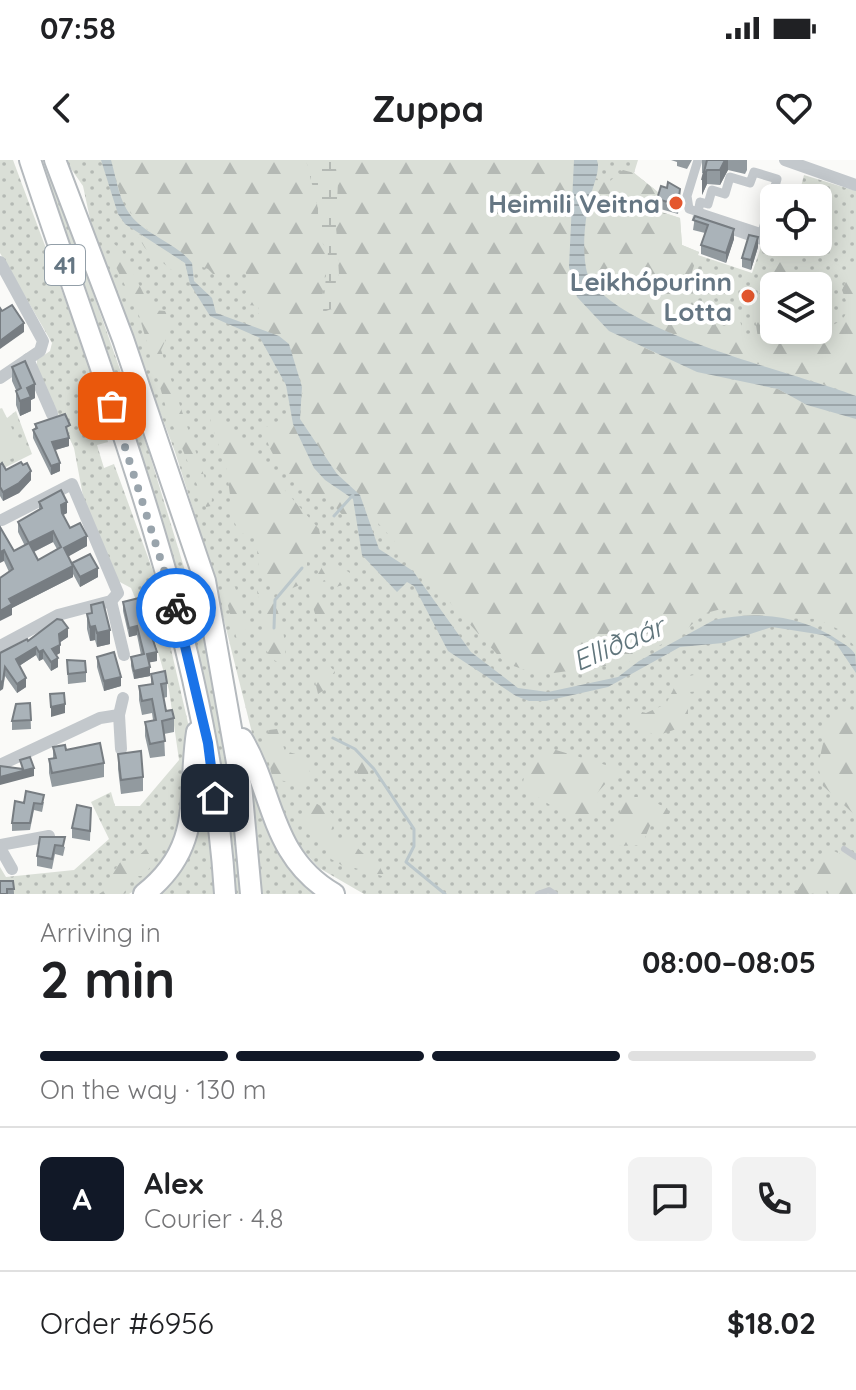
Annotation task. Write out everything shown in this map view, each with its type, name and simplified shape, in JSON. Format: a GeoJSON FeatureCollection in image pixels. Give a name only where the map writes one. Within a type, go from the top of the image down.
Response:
{"type":"FeatureCollection","features":[{"type":"Feature","properties":{"kind":"highway","name":"41"},"geometry":{"type":"LineString","coordinates":[[30,160],[155,544],[200,708],[208,743],[225,894]]}},
{"type":"Feature","properties":{"kind":"highway","name":"41"},"geometry":{"type":"LineString","coordinates":[[56,160],[205,581],[232,724],[251,894]]}},
{"type":"Feature","properties":{"kind":"highway"},"geometry":{"type":"LineString","coordinates":[[144,894],[170,866],[189,826],[200,708]]}},
{"type":"Feature","properties":{"kind":"highway"},"geometry":{"type":"LineString","coordinates":[[232,724],[246,747],[265,800],[287,845],[314,879],[334,894]]}},
{"type":"Feature","properties":{"kind":"street"},"geometry":{"type":"LineString","coordinates":[[698,160],[687,202],[689,209],[698,212],[762,233],[777,179],[754,172],[750,183],[730,177],[725,194],[712,190],[708,204],[700,202],[698,212]]}},
{"type":"Feature","properties":{"kind":"street"},"geometry":{"type":"LineString","coordinates":[[785,160],[856,185]]}},
{"type":"Feature","properties":{"kind":"street"},"geometry":{"type":"LineString","coordinates":[[0,262],[40,332],[40,351],[0,378]]}},
{"type":"Feature","properties":{"kind":"street"},"geometry":{"type":"LineString","coordinates":[[28,359],[52,414]]}},
{"type":"Feature","properties":{"kind":"street"},"geometry":{"type":"LineString","coordinates":[[0,646],[58,615],[111,601],[118,593],[72,484],[2,520]]}},
{"type":"Feature","properties":{"kind":"street"},"geometry":{"type":"LineString","coordinates":[[111,601],[124,655]]}},
{"type":"Feature","properties":{"kind":"street"},"geometry":{"type":"LineString","coordinates":[[121,749],[119,715],[123,698]]}},
{"type":"Feature","properties":{"kind":"street"},"geometry":{"type":"LineString","coordinates":[[0,765],[100,718],[119,715]]}},
{"type":"Feature","properties":{"kind":"street"},"geometry":{"type":"LineString","coordinates":[[12,869],[0,846],[49,836]]}},
{"type":"Feature","properties":{"kind":"lane"},"geometry":{"type":"LineString","coordinates":[[844,849],[856,857]]}},
{"type":"Feature","properties":{"kind":"lane"},"geometry":{"type":"LineString","coordinates":[[538,894],[549,890],[555,894]]}},
{"type":"Feature","properties":{"kind":"green space"},"geometry":{"type":"Polygon","coordinates":[[[0,160],[13,160],[94,377],[108,442],[97,445],[104,468],[114,464],[153,571],[191,736],[179,833],[165,859],[142,886],[129,894],[0,894],[0,867],[6,877],[74,870],[109,839],[91,802],[111,792],[115,806],[140,806],[179,760],[169,690],[143,600],[136,600],[131,588],[118,581],[83,496],[74,448],[37,369],[37,360],[50,351],[52,343],[0,253],[0,160]]]}},
{"type":"Feature","properties":{"kind":"green space"},"geometry":{"type":"Polygon","coordinates":[[[37,160],[42,160],[66,216],[148,449],[200,620],[235,795],[242,894],[231,894],[217,760],[191,628],[37,160]]]}},
{"type":"Feature","properties":{"kind":"green space"},"geometry":{"type":"Polygon","coordinates":[[[65,160],[638,160],[634,173],[659,193],[655,210],[680,218],[682,245],[699,252],[698,255],[752,273],[760,250],[760,256],[832,256],[832,184],[802,184],[804,175],[856,191],[856,894],[364,894],[319,868],[299,846],[278,814],[256,749],[208,556],[175,452],[93,233],[83,186],[65,160]]]}},
{"type":"Feature","properties":{"kind":"green space"},"geometry":{"type":"Polygon","coordinates":[[[111,160],[306,160],[318,208],[319,237],[328,252],[321,306],[339,274],[336,227],[338,174],[334,160],[574,160],[588,311],[608,331],[697,372],[778,389],[807,405],[856,419],[856,648],[840,630],[817,619],[755,617],[744,608],[725,608],[706,613],[679,635],[627,663],[539,675],[505,663],[377,522],[368,518],[357,493],[304,429],[302,387],[289,354],[279,336],[251,327],[259,313],[258,306],[238,304],[249,286],[245,271],[215,276],[208,269],[192,263],[136,221],[120,194],[111,160]]]}},
{"type":"Feature","properties":{"kind":"green space"},"geometry":{"type":"Polygon","coordinates":[[[306,160],[334,160],[337,177],[335,288],[332,309],[323,312],[328,252],[319,237],[318,208],[306,160]]]}},
{"type":"Feature","properties":{"kind":"green space"},"geometry":{"type":"Polygon","coordinates":[[[623,170],[634,173],[659,193],[655,210],[680,218],[682,245],[699,252],[690,281],[690,295],[699,306],[719,315],[721,318],[716,326],[725,330],[727,320],[739,318],[745,336],[758,338],[753,306],[760,292],[760,344],[832,344],[832,326],[842,320],[849,309],[842,290],[856,256],[856,396],[707,347],[628,312],[601,293],[586,272],[583,238],[595,180],[610,181],[623,170]]]}},
{"type":"Feature","properties":{"kind":"green space"},"geometry":{"type":"Polygon","coordinates":[[[135,232],[179,257],[186,267],[174,272],[145,248],[135,232]]]}},
{"type":"Feature","properties":{"kind":"green space"},"geometry":{"type":"Polygon","coordinates":[[[113,243],[122,251],[152,310],[165,311],[172,326],[161,350],[212,499],[211,506],[206,507],[167,411],[138,312],[112,259],[113,243]]]}},
{"type":"Feature","properties":{"kind":"green space"},"geometry":{"type":"Polygon","coordinates":[[[779,256],[792,256],[787,272],[771,272],[779,256]]]}},
{"type":"Feature","properties":{"kind":"green space"},"geometry":{"type":"Polygon","coordinates":[[[203,397],[319,529],[321,539],[307,555],[307,570],[302,584],[281,593],[259,572],[256,539],[239,532],[233,519],[227,471],[203,397]]]}},
{"type":"Feature","properties":{"kind":"green space"},"geometry":{"type":"Polygon","coordinates":[[[0,408],[7,418],[16,411],[32,454],[0,470],[0,408]]]}},
{"type":"Feature","properties":{"kind":"green space"},"geometry":{"type":"Polygon","coordinates":[[[0,409],[24,453],[0,464],[0,409]]]}},
{"type":"Feature","properties":{"kind":"green space"},"geometry":{"type":"Polygon","coordinates":[[[291,415],[314,468],[325,480],[353,499],[357,521],[350,523],[324,495],[310,495],[274,456],[266,427],[291,415]]]}},
{"type":"Feature","properties":{"kind":"green space"},"geometry":{"type":"Polygon","coordinates":[[[335,563],[350,573],[349,583],[336,587],[324,580],[319,587],[329,620],[318,623],[308,592],[322,567],[335,563]]]}},
{"type":"Feature","properties":{"kind":"green space"},"geometry":{"type":"Polygon","coordinates":[[[226,584],[235,587],[247,626],[243,638],[237,640],[223,587],[226,584]]]}},
{"type":"Feature","properties":{"kind":"green space"},"geometry":{"type":"Polygon","coordinates":[[[257,589],[272,602],[281,621],[286,662],[282,665],[265,647],[257,589]]]}},
{"type":"Feature","properties":{"kind":"green space"},"geometry":{"type":"Polygon","coordinates":[[[328,664],[335,672],[329,687],[318,694],[314,677],[320,666],[328,664]]]}},
{"type":"Feature","properties":{"kind":"green space"},"geometry":{"type":"Polygon","coordinates":[[[694,675],[707,679],[707,691],[688,692],[688,725],[656,736],[630,722],[626,715],[628,708],[646,713],[666,704],[679,678],[694,675]]]}},
{"type":"Feature","properties":{"kind":"green space"},"geometry":{"type":"Polygon","coordinates":[[[844,706],[856,712],[856,816],[823,786],[818,766],[827,725],[844,706]]]}},
{"type":"Feature","properties":{"kind":"green space"},"geometry":{"type":"Polygon","coordinates":[[[277,729],[285,751],[306,757],[312,780],[308,783],[273,780],[264,742],[269,730],[277,729]]]}},
{"type":"Feature","properties":{"kind":"green space"},"geometry":{"type":"Polygon","coordinates":[[[353,739],[365,759],[368,781],[359,776],[348,755],[353,739]]]}},
{"type":"Feature","properties":{"kind":"green space"},"geometry":{"type":"Polygon","coordinates":[[[546,747],[619,769],[597,793],[599,814],[571,819],[539,798],[523,782],[527,765],[546,747]]]}},
{"type":"Feature","properties":{"kind":"green space"},"geometry":{"type":"Polygon","coordinates":[[[257,790],[325,894],[259,894],[251,792],[257,790]]]}},
{"type":"Feature","properties":{"kind":"green space"},"geometry":{"type":"Polygon","coordinates":[[[206,796],[215,894],[153,894],[201,797],[206,796]]]}},
{"type":"Feature","properties":{"kind":"green space"},"geometry":{"type":"Polygon","coordinates":[[[624,797],[643,797],[667,808],[671,818],[667,826],[650,826],[642,845],[618,846],[614,835],[624,797]]]}},
{"type":"Feature","properties":{"kind":"green space"},"geometry":{"type":"Polygon","coordinates":[[[314,802],[332,813],[335,820],[330,833],[337,842],[348,839],[366,856],[373,854],[385,877],[355,868],[350,870],[331,859],[330,849],[302,830],[306,809],[314,802]]]}},
{"type":"Feature","properties":{"kind":"green space"},"geometry":{"type":"Polygon","coordinates":[[[158,838],[164,839],[165,847],[155,855],[153,864],[143,876],[135,876],[123,894],[99,894],[105,890],[105,884],[121,861],[134,860],[158,838]]]}},
{"type":"Feature","properties":{"kind":"green space"},"geometry":{"type":"Polygon","coordinates":[[[826,847],[856,862],[856,894],[829,894],[826,888],[811,894],[795,894],[826,847]]]}},
{"type":"Feature","properties":{"kind":"shaded area"},"geometry":{"type":"Polygon","coordinates":[[[101,160],[111,160],[121,198],[133,219],[192,263],[194,281],[212,298],[216,313],[279,336],[289,344],[302,387],[300,419],[337,474],[360,495],[379,549],[413,571],[471,652],[518,688],[548,692],[618,677],[639,661],[714,620],[747,616],[796,621],[827,633],[854,652],[856,673],[835,642],[823,635],[772,627],[723,643],[680,647],[608,687],[546,701],[529,701],[516,696],[448,651],[414,586],[407,582],[397,592],[362,555],[353,499],[325,480],[314,468],[293,424],[286,385],[260,338],[210,316],[190,284],[185,263],[125,224],[118,214],[101,160]]]}},
{"type":"Feature","properties":{"kind":"shaded area"},"geometry":{"type":"Polygon","coordinates":[[[574,160],[597,160],[598,165],[587,212],[584,250],[586,268],[598,290],[625,310],[662,329],[749,362],[856,396],[856,419],[807,405],[778,389],[697,372],[609,331],[577,297],[569,267],[574,160]]]}},
{"type":"Feature","properties":{"kind":"building"},"geometry":{"type":"Polygon","coordinates":[[[707,160],[725,160],[720,170],[707,170],[702,180],[707,160]]]}},
{"type":"Feature","properties":{"kind":"building"},"geometry":{"type":"Polygon","coordinates":[[[668,182],[680,189],[678,205],[657,199],[661,186],[667,188],[668,182]]]}},
{"type":"Feature","properties":{"kind":"building"},"geometry":{"type":"Polygon","coordinates":[[[695,216],[734,229],[726,253],[701,245],[708,225],[693,220],[695,216]]]}},
{"type":"Feature","properties":{"kind":"building"},"geometry":{"type":"Polygon","coordinates":[[[749,235],[758,237],[751,260],[742,258],[749,235]]]}},
{"type":"Feature","properties":{"kind":"building"},"geometry":{"type":"Polygon","coordinates":[[[12,305],[24,323],[0,341],[0,308],[2,311],[12,305]]]}},
{"type":"Feature","properties":{"kind":"building"},"geometry":{"type":"Polygon","coordinates":[[[25,361],[35,384],[27,388],[31,397],[20,401],[16,391],[21,388],[12,367],[25,361]]]}},
{"type":"Feature","properties":{"kind":"building"},"geometry":{"type":"Polygon","coordinates":[[[65,414],[70,425],[66,427],[69,438],[52,442],[60,463],[51,466],[33,430],[37,428],[35,424],[65,414]]]}},
{"type":"Feature","properties":{"kind":"building"},"geometry":{"type":"Polygon","coordinates":[[[21,462],[23,465],[27,463],[31,471],[3,492],[0,487],[0,465],[2,463],[6,470],[21,462]]]}},
{"type":"Feature","properties":{"kind":"building"},"geometry":{"type":"Polygon","coordinates":[[[61,490],[67,502],[61,505],[62,513],[70,528],[80,523],[87,536],[64,548],[73,566],[9,599],[12,604],[0,611],[0,578],[13,569],[4,550],[0,552],[0,527],[14,551],[29,543],[18,522],[42,508],[39,502],[61,490]],[[53,531],[29,543],[38,560],[61,547],[53,531]]]}},
{"type":"Feature","properties":{"kind":"building"},"geometry":{"type":"Polygon","coordinates":[[[90,554],[98,568],[80,577],[72,563],[90,554]]]}},
{"type":"Feature","properties":{"kind":"building"},"geometry":{"type":"Polygon","coordinates":[[[139,598],[157,652],[147,654],[150,667],[134,671],[131,657],[144,654],[137,626],[129,628],[123,602],[139,598]]]}},
{"type":"Feature","properties":{"kind":"building"},"geometry":{"type":"Polygon","coordinates":[[[103,602],[110,630],[97,633],[95,626],[90,627],[87,614],[92,613],[91,605],[103,602]]]}},
{"type":"Feature","properties":{"kind":"building"},"geometry":{"type":"Polygon","coordinates":[[[57,619],[68,628],[59,634],[60,645],[52,649],[58,658],[51,662],[43,650],[39,652],[36,647],[16,659],[26,678],[17,684],[5,667],[3,681],[0,682],[0,653],[28,641],[57,619]]]}},
{"type":"Feature","properties":{"kind":"building"},"geometry":{"type":"Polygon","coordinates":[[[114,652],[121,677],[104,681],[97,657],[114,652]]]}},
{"type":"Feature","properties":{"kind":"building"},"geometry":{"type":"Polygon","coordinates":[[[67,660],[85,661],[86,672],[68,674],[67,660]]]}},
{"type":"Feature","properties":{"kind":"building"},"geometry":{"type":"Polygon","coordinates":[[[165,671],[167,683],[161,684],[166,711],[172,710],[174,718],[162,721],[165,741],[150,744],[145,722],[156,720],[152,699],[142,701],[139,686],[153,684],[151,674],[165,671]]]}},
{"type":"Feature","properties":{"kind":"building"},"geometry":{"type":"Polygon","coordinates":[[[64,693],[65,704],[51,707],[50,694],[64,693]]]}},
{"type":"Feature","properties":{"kind":"building"},"geometry":{"type":"Polygon","coordinates":[[[30,703],[31,720],[12,721],[16,704],[30,703]]]}},
{"type":"Feature","properties":{"kind":"building"},"geometry":{"type":"Polygon","coordinates":[[[100,743],[104,763],[52,773],[49,759],[56,758],[53,747],[65,745],[66,750],[100,743]]]}},
{"type":"Feature","properties":{"kind":"building"},"geometry":{"type":"Polygon","coordinates":[[[141,751],[143,777],[121,780],[118,754],[141,751]]]}},
{"type":"Feature","properties":{"kind":"building"},"geometry":{"type":"Polygon","coordinates":[[[30,757],[34,768],[0,777],[0,766],[23,769],[20,760],[30,757]]]}},
{"type":"Feature","properties":{"kind":"building"},"geometry":{"type":"Polygon","coordinates":[[[26,791],[44,795],[42,804],[34,803],[30,823],[12,823],[15,801],[24,803],[26,791]]]}},
{"type":"Feature","properties":{"kind":"building"},"geometry":{"type":"Polygon","coordinates":[[[77,805],[91,808],[90,831],[72,828],[77,805]]]}},
{"type":"Feature","properties":{"kind":"building"},"geometry":{"type":"Polygon","coordinates":[[[40,837],[65,837],[63,846],[55,845],[52,859],[37,856],[40,837]]]}},
{"type":"Feature","properties":{"kind":"building"},"geometry":{"type":"Polygon","coordinates":[[[0,881],[13,881],[14,889],[0,894],[0,881]]]}},
{"type":"Feature","properties":{"kind":"waterway"},"geometry":{"type":"LineString","coordinates":[[334,516],[353,495]]}},
{"type":"Feature","properties":{"kind":"waterway"},"geometry":{"type":"LineString","coordinates":[[274,628],[275,600],[302,568]]}},
{"type":"Feature","properties":{"kind":"waterway"},"geometry":{"type":"LineString","coordinates":[[333,738],[355,749],[374,769],[414,829],[414,846],[406,862],[445,894]]}},
{"type":"Feature","properties":{"kind":"way so far"},"geometry":{"type":"LineString","coordinates":[[112,406],[176,608]]}},
{"type":"Feature","properties":{"kind":"place","name":"Heimili Veitna"},"geometry":{"type":"Point","coordinates":[676,203]}},
{"type":"Feature","properties":{"kind":"place","name":"Leikhópurinn Lotta"},"geometry":{"type":"Point","coordinates":[748,296]}},
{"type":"Feature","properties":{"kind":"route"},"geometry":{"type":"LineString","coordinates":[[176,608],[208,743],[215,798]]}},
{"type":"Feature","properties":{"kind":"water label","name":"Elliðaár"},"geometry":{"type":"Point","coordinates":[618,643]}}]}
